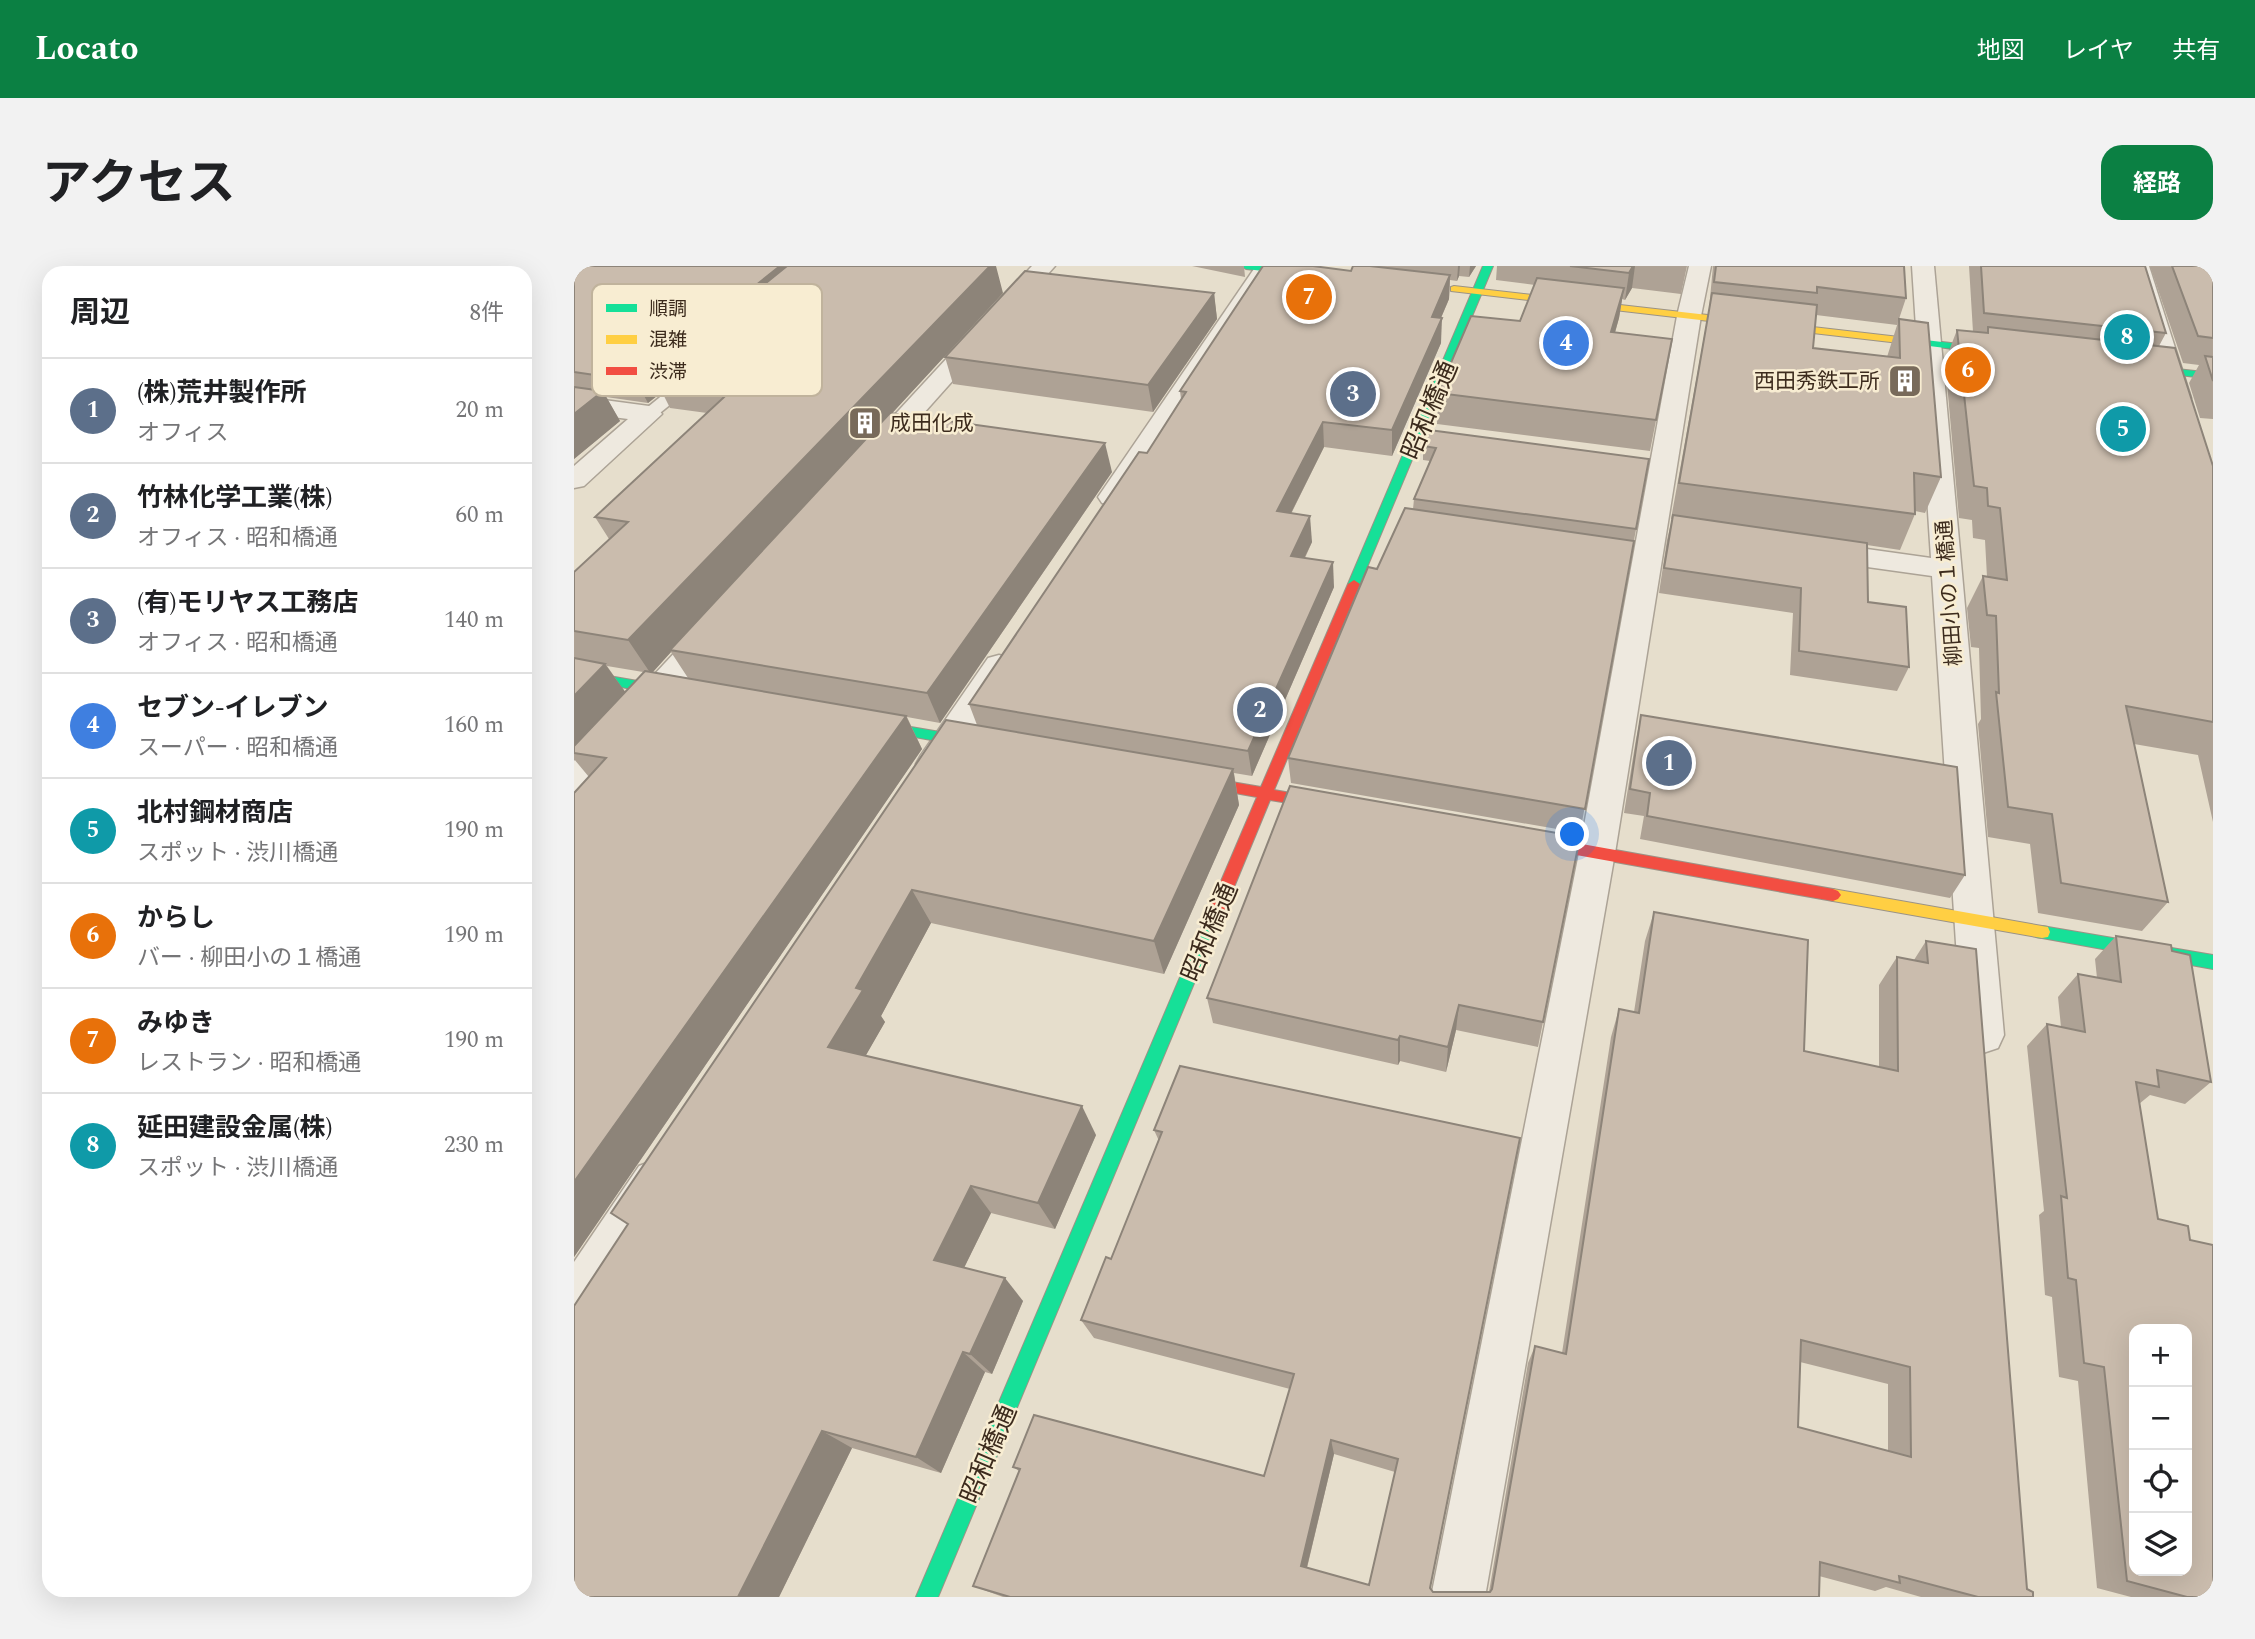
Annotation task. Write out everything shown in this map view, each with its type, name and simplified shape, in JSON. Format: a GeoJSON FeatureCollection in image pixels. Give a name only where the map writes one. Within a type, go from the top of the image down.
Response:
{"type":"FeatureCollection","features":[{"type":"Feature","properties":{"kind":"street"},"geometry":{"type":"LineString","coordinates":[[856,472],[1044,266]]}},
{"type":"Feature","properties":{"kind":"street","name":"昭和橋通"},"geometry":{"type":"LineString","coordinates":[[927,1597],[1267,794],[1396,521],[1420,432],[1488,266]]}},
{"type":"Feature","properties":{"kind":"street"},"geometry":{"type":"LineString","coordinates":[[1458,1597],[1597,853],[1650,542],[1650,462],[1700,266]]}},
{"type":"Feature","properties":{"kind":"street","name":"柳田小の１橋通"},"geometry":{"type":"LineString","coordinates":[[1923,266],[1986,1072]]}},
{"type":"Feature","properties":{"kind":"street"},"geometry":{"type":"LineString","coordinates":[[2138,266],[2185,422]]}},
{"type":"Feature","properties":{"kind":"street"},"geometry":{"type":"LineString","coordinates":[[1096,521],[1259,267],[1332,276]]}},
{"type":"Feature","properties":{"kind":"street"},"geometry":{"type":"LineString","coordinates":[[1438,288],[2023,354]]}},
{"type":"Feature","properties":{"kind":"street"},"geometry":{"type":"LineString","coordinates":[[2116,365],[2213,376]]}},
{"type":"Feature","properties":{"kind":"street"},"geometry":{"type":"LineString","coordinates":[[574,404],[649,414]]}},
{"type":"Feature","properties":{"kind":"street"},"geometry":{"type":"LineString","coordinates":[[574,480],[649,414]]}},
{"type":"Feature","properties":{"kind":"street"},"geometry":{"type":"LineString","coordinates":[[1420,432],[1447,436]]}},
{"type":"Feature","properties":{"kind":"street"},"geometry":{"type":"LineString","coordinates":[[1786,546],[1947,569]]}},
{"type":"Feature","properties":{"kind":"street"},"geometry":{"type":"LineString","coordinates":[[574,783],[734,607]]}},
{"type":"Feature","properties":{"kind":"street"},"geometry":{"type":"LineString","coordinates":[[911,796],[1011,647]]}},
{"type":"Feature","properties":{"kind":"street"},"geometry":{"type":"LineString","coordinates":[[574,674],[699,696]]}},
{"type":"Feature","properties":{"kind":"street"},"geometry":{"type":"LineString","coordinates":[[844,721],[1005,748]]}},
{"type":"Feature","properties":{"kind":"street"},"geometry":{"type":"LineString","coordinates":[[1170,777],[1349,808]]}},
{"type":"Feature","properties":{"kind":"street"},"geometry":{"type":"LineString","coordinates":[[1514,838],[2213,962]]}},
{"type":"Feature","properties":{"kind":"street"},"geometry":{"type":"LineString","coordinates":[[574,1303],[674,1153]]}},
{"type":"Feature","properties":{"kind":"lane"},"geometry":{"type":"LineString","coordinates":[[649,414],[670,396]]}},
{"type":"Feature","properties":{"kind":"building"},"geometry":{"type":"Polygon","coordinates":[[[581,266],[780,266],[757,284],[592,284],[592,375],[574,372],[574,272],[581,266]]]}},
{"type":"Feature","properties":{"kind":"building"},"geometry":{"type":"Polygon","coordinates":[[[787,266],[990,266],[628,640],[574,631],[574,572],[628,522],[595,517],[725,396],[822,396],[822,284],[765,284],[787,266]]]}},
{"type":"Feature","properties":{"kind":"building"},"geometry":{"type":"Polygon","coordinates":[[[1263,266],[1313,266],[1351,271],[1353,266],[1370,266],[1450,275],[1432,317],[1442,318],[1392,430],[1323,422],[1277,511],[1310,516],[1291,556],[1333,562],[1248,751],[969,704],[1139,452],[1147,453],[1186,392],[1180,391],[1263,266]]]}},
{"type":"Feature","properties":{"kind":"building"},"geometry":{"type":"Polygon","coordinates":[[[1570,266],[1633,266],[1629,273],[1570,266]]]}},
{"type":"Feature","properties":{"kind":"building"},"geometry":{"type":"Polygon","coordinates":[[[1716,266],[1904,266],[1906,298],[1817,287],[1817,293],[1714,282],[1716,266]]]}},
{"type":"Feature","properties":{"kind":"building"},"geometry":{"type":"Polygon","coordinates":[[[1981,266],[2145,266],[2166,333],[1984,313],[1981,266]]]}},
{"type":"Feature","properties":{"kind":"building"},"geometry":{"type":"Polygon","coordinates":[[[2172,266],[2213,266],[2213,338],[2198,336],[2172,266]]]}},
{"type":"Feature","properties":{"kind":"building"},"geometry":{"type":"Polygon","coordinates":[[[1025,271],[1214,293],[1148,385],[945,357],[1025,271]]]}},
{"type":"Feature","properties":{"kind":"building"},"geometry":{"type":"Polygon","coordinates":[[[1537,278],[1624,288],[1611,332],[1672,339],[1656,420],[1438,393],[1471,316],[1520,321],[1537,278]]]}},
{"type":"Feature","properties":{"kind":"building"},"geometry":{"type":"Polygon","coordinates":[[[1712,293],[1817,305],[1813,348],[1900,358],[1899,319],[1928,323],[1941,477],[1914,473],[1915,514],[1679,483],[1712,293]]]}},
{"type":"Feature","properties":{"kind":"building"},"geometry":{"type":"Polygon","coordinates":[[[1988,327],[2175,348],[2213,466],[2213,722],[2126,706],[2168,902],[2061,883],[2052,814],[2008,807],[1996,692],[1999,693],[1996,616],[1987,615],[1983,576],[2007,580],[2000,508],[1988,506],[1987,488],[1974,486],[1957,330],[1988,333],[1988,327]]]}},
{"type":"Feature","properties":{"kind":"building"},"geometry":{"type":"Polygon","coordinates":[[[2205,356],[2213,357],[2213,381],[2205,356]]]}},
{"type":"Feature","properties":{"kind":"building"},"geometry":{"type":"Polygon","coordinates":[[[574,387],[592,389],[592,396],[597,396],[574,414],[574,387]]]}},
{"type":"Feature","properties":{"kind":"building"},"geometry":{"type":"Polygon","coordinates":[[[890,413],[1105,443],[927,693],[670,650],[890,413]]]}},
{"type":"Feature","properties":{"kind":"building"},"geometry":{"type":"Polygon","coordinates":[[[1429,430],[1649,459],[1636,529],[1414,499],[1436,448],[1423,446],[1429,430]]]}},
{"type":"Feature","properties":{"kind":"building"},"geometry":{"type":"Polygon","coordinates":[[[1405,508],[1634,541],[1585,809],[1288,758],[1368,567],[1377,569],[1405,508]]]}},
{"type":"Feature","properties":{"kind":"building"},"geometry":{"type":"Polygon","coordinates":[[[1673,515],[1867,543],[1868,602],[1906,607],[1909,667],[1799,651],[1801,588],[1664,568],[1673,515]]]}},
{"type":"Feature","properties":{"kind":"building"},"geometry":{"type":"Polygon","coordinates":[[[574,658],[605,664],[574,696],[574,658]]]}},
{"type":"Feature","properties":{"kind":"building"},"geometry":{"type":"Polygon","coordinates":[[[645,671],[906,716],[574,1182],[574,793],[606,758],[574,753],[574,746],[645,671]]]}},
{"type":"Feature","properties":{"kind":"building"},"geometry":{"type":"Polygon","coordinates":[[[1641,715],[1957,767],[1965,875],[1647,816],[1650,793],[1630,789],[1641,715]]]}},
{"type":"Feature","properties":{"kind":"building"},"geometry":{"type":"Polygon","coordinates":[[[946,720],[1233,769],[1154,941],[912,890],[856,988],[863,990],[828,1047],[1082,1106],[1038,1203],[971,1186],[934,1260],[1005,1278],[970,1354],[963,1352],[916,1457],[822,1431],[738,1597],[574,1597],[574,1306],[628,1224],[611,1213],[946,720]]]}},
{"type":"Feature","properties":{"kind":"building"},"geometry":{"type":"Polygon","coordinates":[[[1290,786],[1580,837],[1543,1022],[1459,1005],[1448,1047],[1400,1036],[1398,1040],[1207,998],[1290,786]]]}},
{"type":"Feature","properties":{"kind":"building"},"geometry":{"type":"Polygon","coordinates":[[[1654,912],[1808,940],[1804,1051],[1898,1071],[1897,957],[1928,963],[1926,941],[1976,949],[2027,1589],[2033,1592],[2033,1597],[1978,1597],[1899,1576],[1900,1583],[1820,1562],[1819,1597],[1010,1597],[973,1586],[1020,1469],[1013,1467],[1034,1415],[1264,1476],[1294,1374],[1081,1320],[1106,1257],[1111,1259],[1162,1132],[1154,1130],[1180,1066],[1520,1138],[1430,1588],[1433,1592],[1490,1592],[1535,1346],[1566,1354],[1619,1009],[1639,1013],[1654,912]],[[1801,1340],[1798,1427],[1911,1457],[1910,1367],[1801,1340]],[[1331,1440],[1301,1566],[1369,1585],[1398,1459],[1331,1440]]]}},
{"type":"Feature","properties":{"kind":"building"},"geometry":{"type":"Polygon","coordinates":[[[2116,936],[2171,945],[2172,951],[2190,955],[2211,1082],[2157,1070],[2159,1087],[2136,1082],[2158,1219],[2188,1226],[2190,1240],[2213,1245],[2213,1597],[2187,1597],[2127,1581],[2104,1367],[2084,1363],[2076,1280],[2068,1278],[2061,1196],[2067,1198],[2047,1024],[2085,1032],[2078,974],[2121,982],[2116,936]]]}},
{"type":"Feature","properties":{"kind":"traffic: fast"},"geometry":{"type":"LineString","coordinates":[[1246,266],[1314,274]]}},
{"type":"Feature","properties":{"kind":"traffic: fast"},"geometry":{"type":"LineString","coordinates":[[1354,584],[1488,266]]}},
{"type":"Feature","properties":{"kind":"traffic: fast"},"geometry":{"type":"LineString","coordinates":[[1908,341],[2002,352]]}},
{"type":"Feature","properties":{"kind":"traffic: fast"},"geometry":{"type":"LineString","coordinates":[[2132,367],[2213,376]]}},
{"type":"Feature","properties":{"kind":"traffic: fast"},"geometry":{"type":"LineString","coordinates":[[574,674],[684,694]]}},
{"type":"Feature","properties":{"kind":"traffic: fast"},"geometry":{"type":"LineString","coordinates":[[864,724],[987,745]]}},
{"type":"Feature","properties":{"kind":"traffic: fast"},"geometry":{"type":"LineString","coordinates":[[927,1597],[1212,921]]}},
{"type":"Feature","properties":{"kind":"traffic: fast"},"geometry":{"type":"LineString","coordinates":[[2042,932],[2213,962]]}},
{"type":"Feature","properties":{"kind":"traffic: slow"},"geometry":{"type":"LineString","coordinates":[[1454,289],[1908,341]]}},
{"type":"Feature","properties":{"kind":"traffic: slow"},"geometry":{"type":"LineString","coordinates":[[1833,895],[2042,932]]}},
{"type":"Feature","properties":{"kind":"traffic: jam"},"geometry":{"type":"LineString","coordinates":[[1212,921],[1354,584]]}},
{"type":"Feature","properties":{"kind":"traffic: jam"},"geometry":{"type":"LineString","coordinates":[[1185,779],[1336,806]]}},
{"type":"Feature","properties":{"kind":"traffic: jam"},"geometry":{"type":"LineString","coordinates":[[1526,840],[1833,895]]}},
{"type":"Feature","properties":{"kind":"place","name":"みゆき"},"geometry":{"type":"Point","coordinates":[1309,297]}},
{"type":"Feature","properties":{"kind":"place","name":"延田建設金属(株)"},"geometry":{"type":"Point","coordinates":[2127,337]}},
{"type":"Feature","properties":{"kind":"place","name":"セブン-イレブン"},"geometry":{"type":"Point","coordinates":[1566,343]}},
{"type":"Feature","properties":{"kind":"place","name":"からし"},"geometry":{"type":"Point","coordinates":[1968,370]}},
{"type":"Feature","properties":{"kind":"place","name":"西田秀鉄工所"},"geometry":{"type":"Point","coordinates":[1905,381]}},
{"type":"Feature","properties":{"kind":"place","name":"(有)モリヤス工務店"},"geometry":{"type":"Point","coordinates":[1353,394]}},
{"type":"Feature","properties":{"kind":"place","name":"成田化成"},"geometry":{"type":"Point","coordinates":[865,423]}},
{"type":"Feature","properties":{"kind":"place","name":"北村鋼材商店"},"geometry":{"type":"Point","coordinates":[2123,429]}},
{"type":"Feature","properties":{"kind":"place","name":"竹林化学工業(株)"},"geometry":{"type":"Point","coordinates":[1260,710]}},
{"type":"Feature","properties":{"kind":"place","name":"(株)荒井製作所"},"geometry":{"type":"Point","coordinates":[1669,763]}}]}
